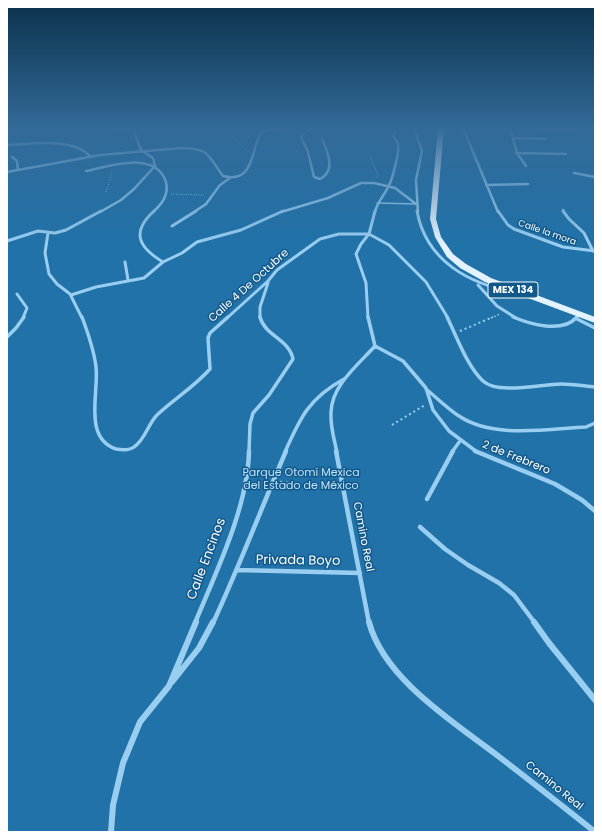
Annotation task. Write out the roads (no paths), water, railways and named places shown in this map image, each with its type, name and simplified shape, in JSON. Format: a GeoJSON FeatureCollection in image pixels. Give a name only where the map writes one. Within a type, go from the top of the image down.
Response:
{"type":"FeatureCollection","features":[{"type":"Feature","properties":{"kind":"main road","name":"MEX 134"},"geometry":{"type":"LineString","coordinates":[[438,167],[433,219],[438,237],[450,256],[463,266],[488,280],[578,316],[595,320]]}},
{"type":"Feature","properties":{"kind":"street"},"geometry":{"type":"LineString","coordinates":[[7,172],[33,167]]}},
{"type":"Feature","properties":{"kind":"street"},"geometry":{"type":"LineString","coordinates":[[86,171],[105,167]]}},
{"type":"Feature","properties":{"kind":"street"},"geometry":{"type":"LineString","coordinates":[[7,241],[38,231],[48,233],[66,230],[113,205],[134,189],[154,167]]}},
{"type":"Feature","properties":{"kind":"street"},"geometry":{"type":"LineString","coordinates":[[156,167],[164,177],[167,194],[162,203],[143,222],[140,231],[143,244],[146,249],[163,262]]}},
{"type":"Feature","properties":{"kind":"street"},"geometry":{"type":"LineString","coordinates":[[218,167],[223,176],[230,178]]}},
{"type":"Feature","properties":{"kind":"street"},"geometry":{"type":"LineString","coordinates":[[172,226],[206,204],[220,185],[230,178],[239,176],[250,167]]}},
{"type":"Feature","properties":{"kind":"street"},"geometry":{"type":"LineString","coordinates":[[313,167],[314,177],[320,179],[328,173],[330,167]]}},
{"type":"Feature","properties":{"kind":"street"},"geometry":{"type":"LineString","coordinates":[[375,346],[368,317],[366,283],[356,254],[361,244],[369,234],[377,203],[389,186],[395,167]]}},
{"type":"Feature","properties":{"kind":"street"},"geometry":{"type":"LineString","coordinates":[[419,167],[416,178],[416,204],[423,232],[439,257],[460,273],[477,283],[494,289],[520,293]]}},
{"type":"Feature","properties":{"kind":"street","name":"Calle la mora"},"geometry":{"type":"LineString","coordinates":[[479,167],[499,213],[508,225],[514,229],[562,247],[573,250],[594,251]]}},
{"type":"Feature","properties":{"kind":"street"},"geometry":{"type":"LineString","coordinates":[[574,172],[595,178]]}},
{"type":"Feature","properties":{"kind":"street"},"geometry":{"type":"LineString","coordinates":[[48,233],[46,244],[48,272],[56,284],[71,295],[96,287],[148,276],[163,262],[173,258],[204,239],[241,230],[287,208],[328,198],[361,183],[374,183],[389,186],[399,190],[416,204]]}},
{"type":"Feature","properties":{"kind":"street"},"geometry":{"type":"LineString","coordinates":[[486,185],[528,184]]}},
{"type":"Feature","properties":{"kind":"street"},"geometry":{"type":"LineString","coordinates":[[563,210],[569,220],[584,233],[594,251]]}},
{"type":"Feature","properties":{"kind":"street","name":"Calle 4 De Octubre"},"geometry":{"type":"LineString","coordinates":[[71,295],[79,310],[95,361],[97,381],[95,425],[98,435],[114,448],[130,450],[137,446],[142,440],[151,420],[202,378],[210,369],[211,364],[206,344],[210,333],[286,263],[320,239],[339,234],[369,234]]}},
{"type":"Feature","properties":{"kind":"street"},"geometry":{"type":"LineString","coordinates":[[369,234],[389,245],[426,282],[445,312],[474,371],[484,382],[489,385],[504,388],[562,384],[595,387]]}},
{"type":"Feature","properties":{"kind":"street"},"geometry":{"type":"LineString","coordinates":[[125,262],[128,280]]}},
{"type":"Feature","properties":{"kind":"street","name":"Calle Encinos"},"geometry":{"type":"LineString","coordinates":[[111,832],[113,805],[123,763],[140,722],[169,686],[225,551],[244,490],[249,458],[250,424],[253,413],[269,395],[293,359],[293,354],[290,348],[267,330],[261,321],[259,310],[268,281]]}},
{"type":"Feature","properties":{"kind":"street"},"geometry":{"type":"LineString","coordinates":[[477,283],[490,299],[505,312],[523,321],[546,325],[567,323],[578,316],[595,328]]}},
{"type":"Feature","properties":{"kind":"street"},"geometry":{"type":"LineString","coordinates":[[7,337],[24,318],[26,308],[17,294]]}},
{"type":"Feature","properties":{"kind":"street","name":"Camino Real"},"geometry":{"type":"LineString","coordinates":[[375,346],[346,378],[332,402],[331,413],[332,428],[369,627],[378,645],[391,664],[430,702],[531,780],[595,832]]}},
{"type":"Feature","properties":{"kind":"street","name":"2 de Frebrero"},"geometry":{"type":"LineString","coordinates":[[375,346],[402,361],[426,388],[430,401],[438,417],[460,441],[479,454],[561,486],[584,500],[595,510]]}},
{"type":"Feature","properties":{"kind":"street"},"geometry":{"type":"LineString","coordinates":[[169,686],[200,648],[237,570],[303,413],[312,402],[331,386],[346,378]]}},
{"type":"Feature","properties":{"kind":"street"},"geometry":{"type":"LineString","coordinates":[[426,388],[460,417],[490,429],[517,431],[586,427],[595,423]]}},
{"type":"Feature","properties":{"kind":"street"},"geometry":{"type":"LineString","coordinates":[[426,499],[460,441]]}},
{"type":"Feature","properties":{"kind":"street"},"geometry":{"type":"LineString","coordinates":[[420,527],[445,549],[468,565],[499,583],[514,595],[549,643],[595,700]]}},
{"type":"Feature","properties":{"kind":"street","name":"Privada Boyo"},"geometry":{"type":"LineString","coordinates":[[237,570],[360,573]]}},
{"type":"Feature","properties":{"kind":"lane"},"geometry":{"type":"LineString","coordinates":[[377,203],[416,204]]}},
{"type":"Feature","properties":{"kind":"park label","name":"Parque Otomí Mexica del Estado de México"},"geometry":{"type":"Point","coordinates":[301,479]}}]}
